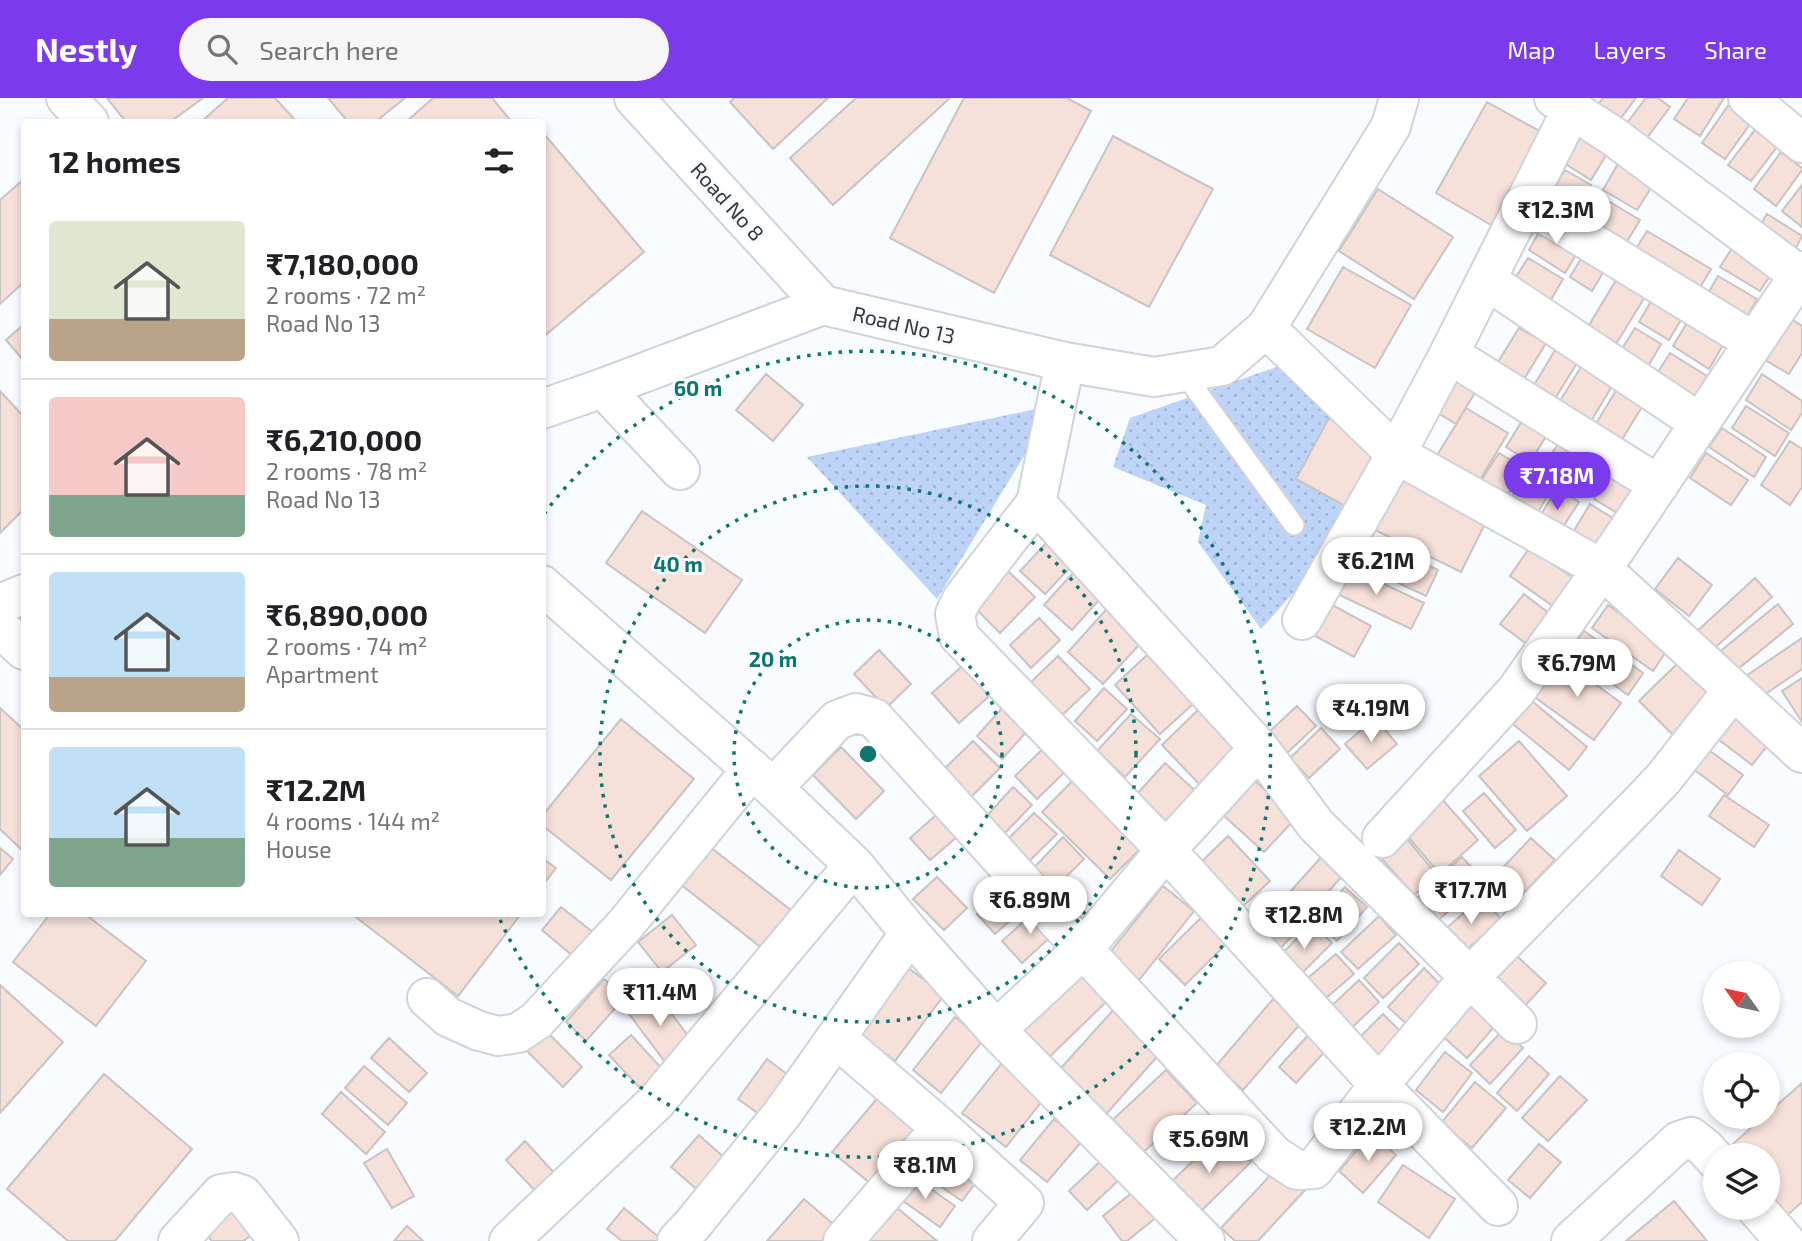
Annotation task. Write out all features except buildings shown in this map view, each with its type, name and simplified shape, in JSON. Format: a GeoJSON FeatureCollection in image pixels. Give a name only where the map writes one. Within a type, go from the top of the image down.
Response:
{"type":"FeatureCollection","features":[{"type":"Feature","properties":{"kind":"street"},"geometry":{"type":"LineString","coordinates":[[66,98],[86,119]]}},
{"type":"Feature","properties":{"kind":"street","name":"Road No 8"},"geometry":{"type":"LineString","coordinates":[[634,98],[823,305]]}},
{"type":"Feature","properties":{"kind":"street","name":"Road No 13"},"geometry":{"type":"LineString","coordinates":[[546,408],[823,305],[1065,362],[1154,377],[1222,366],[1266,328],[1391,126],[1399,98]]}},
{"type":"Feature","properties":{"kind":"street"},"geometry":{"type":"LineString","coordinates":[[1748,98],[1802,143]]}},
{"type":"Feature","properties":{"kind":"street"},"geometry":{"type":"LineString","coordinates":[[1302,620],[1449,354],[1525,202],[1563,104],[1613,136],[1801,273],[1602,569],[1516,691],[1382,838]]}},
{"type":"Feature","properties":{"kind":"street"},"geometry":{"type":"LineString","coordinates":[[1525,202],[1754,342]]}},
{"type":"Feature","properties":{"kind":"street"},"geometry":{"type":"LineString","coordinates":[[1486,280],[1700,423]]}},
{"type":"Feature","properties":{"kind":"street"},"geometry":{"type":"LineString","coordinates":[[1266,328],[1396,454],[1602,569],[1802,753]]}},
{"type":"Feature","properties":{"kind":"street"},"geometry":{"type":"LineString","coordinates":[[1449,354],[1659,485]]}},
{"type":"Feature","properties":{"kind":"street"},"geometry":{"type":"LineString","coordinates":[[1065,362],[1036,503],[962,599],[955,614],[959,636],[1166,850],[1379,1085],[1498,1206]]}},
{"type":"Feature","properties":{"kind":"street"},"geometry":{"type":"LineString","coordinates":[[603,388],[680,470]]}},
{"type":"Feature","properties":{"kind":"street"},"geometry":{"type":"LineString","coordinates":[[1036,503],[1259,748],[1316,825],[1517,1024]]}},
{"type":"Feature","properties":{"kind":"street"},"geometry":{"type":"LineString","coordinates":[[546,589],[762,779],[854,865],[996,1030],[1205,1241]]}},
{"type":"Feature","properties":{"kind":"street"},"geometry":{"type":"LineString","coordinates":[[0,604],[21,595]]}},
{"type":"Feature","properties":{"kind":"street"},"geometry":{"type":"LineString","coordinates":[[0,628],[21,647]]}},
{"type":"Feature","properties":{"kind":"street"},"geometry":{"type":"LineString","coordinates":[[427,998],[448,1017],[479,1031],[498,1036],[518,1033],[536,1021],[762,779],[837,720],[856,713],[874,718],[1274,1155],[1297,1170],[1314,1169],[1379,1085],[1469,978],[1663,779],[1733,690]]}},
{"type":"Feature","properties":{"kind":"street"},"geometry":{"type":"LineString","coordinates":[[996,1030],[1083,949],[1166,850],[1259,748]]}},
{"type":"Feature","properties":{"kind":"street"},"geometry":{"type":"LineString","coordinates":[[509,1241],[656,1102],[854,865]]}},
{"type":"Feature","properties":{"kind":"street"},"geometry":{"type":"LineString","coordinates":[[677,1241],[782,1114],[910,933]]}},
{"type":"Feature","properties":{"kind":"street"},"geometry":{"type":"LineString","coordinates":[[836,1038],[1024,1203],[992,1241]]}},
{"type":"Feature","properties":{"kind":"street"},"geometry":{"type":"LineString","coordinates":[[843,1241],[941,1128]]}},
{"type":"Feature","properties":{"kind":"street"},"geometry":{"type":"LineString","coordinates":[[1571,1241],[1679,1140],[1691,1137],[1703,1146]]}},
{"type":"Feature","properties":{"kind":"street"},"geometry":{"type":"LineString","coordinates":[[178,1241],[221,1194],[234,1192],[243,1195],[279,1241]]}},
{"type":"Feature","properties":{"kind":"street"},"geometry":{"type":"LineString","coordinates":[[1767,1220],[1787,1241],[1802,1230]]}},
{"type":"Feature","properties":{"kind":"lane"},"geometry":{"type":"LineString","coordinates":[[1183,372],[1294,525]]}},
{"type":"Feature","properties":{"kind":"shaded area"},"geometry":{"type":"Polygon","coordinates":[[[1279,366],[1345,433],[1305,471],[1358,520],[1261,629],[1198,542],[1206,505],[1113,467],[1130,418],[1279,366]]]}},
{"type":"Feature","properties":{"kind":"shaded area"},"geometry":{"type":"Polygon","coordinates":[[[1055,405],[937,599],[807,457],[1055,405]]]}}]}
